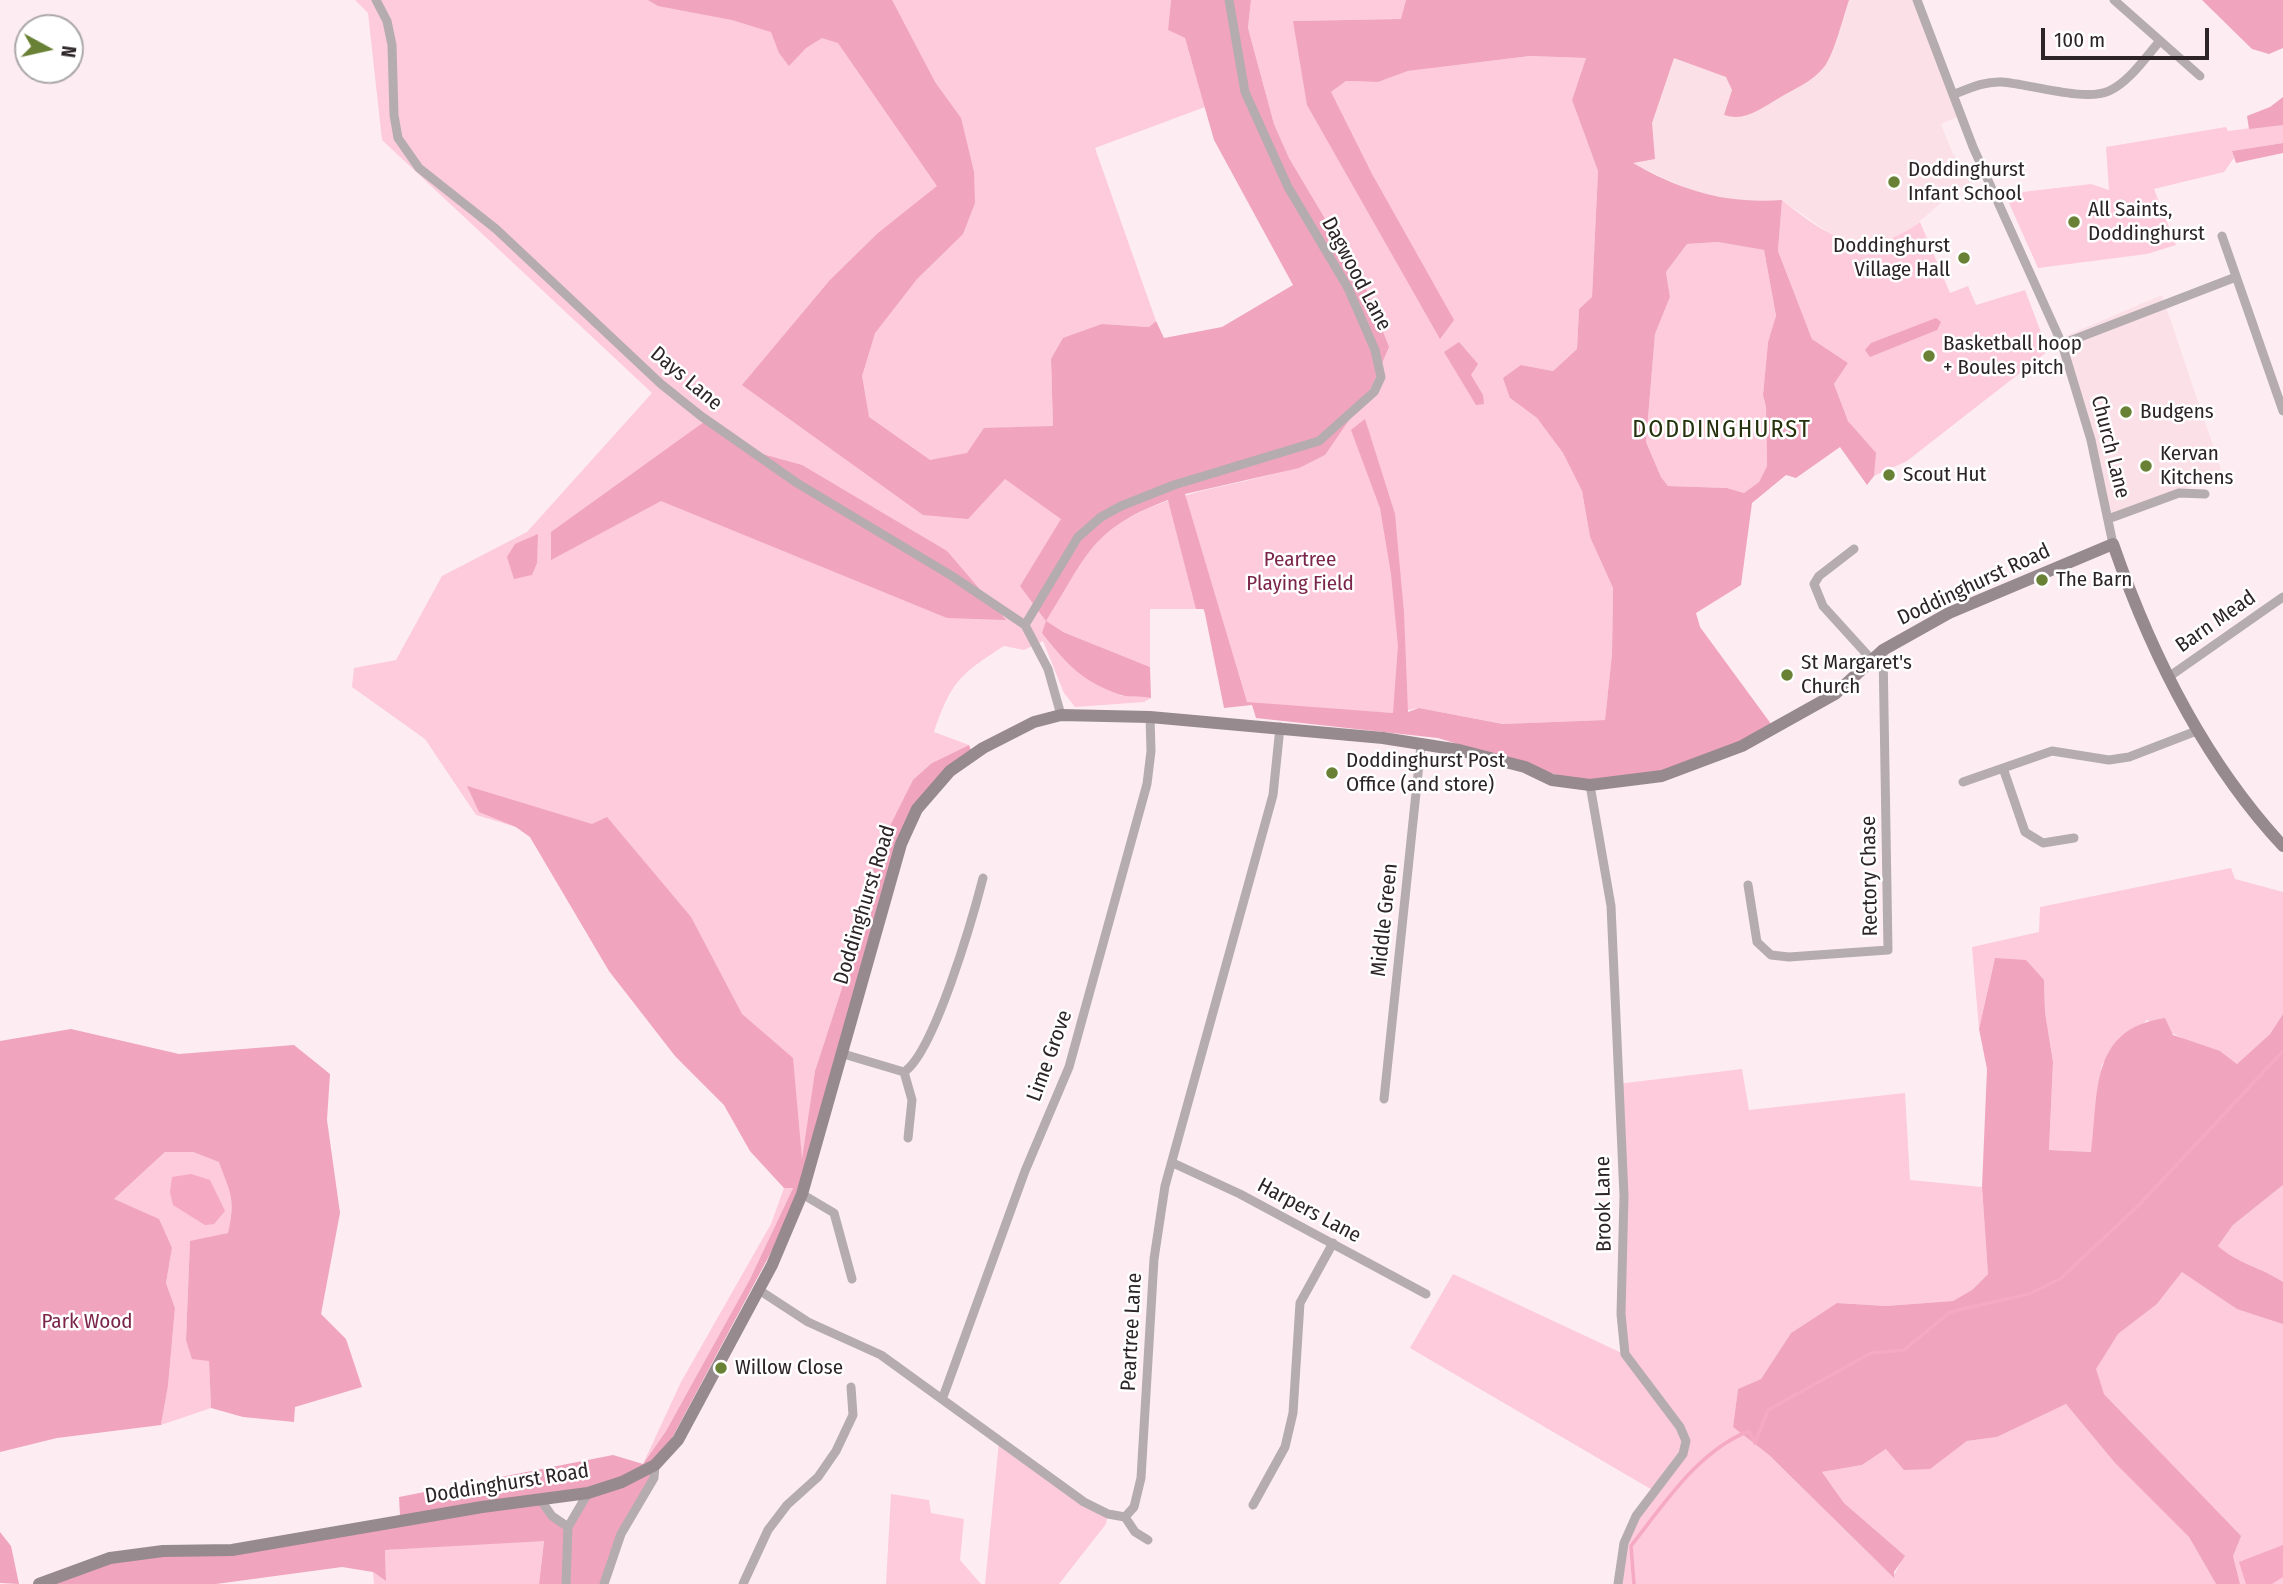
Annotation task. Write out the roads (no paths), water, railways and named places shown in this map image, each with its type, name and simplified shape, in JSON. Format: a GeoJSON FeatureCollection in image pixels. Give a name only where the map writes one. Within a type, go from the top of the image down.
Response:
{"type":"FeatureCollection","features":[{"type":"Feature","properties":{"kind":"street","name":"Days Lane"},"geometry":{"type":"LineString","coordinates":[[376,0],[387,21],[392,45],[394,115],[398,138],[419,168],[496,229],[660,384],[701,416],[797,484],[953,576],[1025,625],[1048,668],[1061,715]]}},
{"type":"Feature","properties":{"kind":"street","name":"Dagwood Lane"},"geometry":{"type":"LineString","coordinates":[[1025,625],[1078,537],[1101,517],[1174,485],[1319,442],[1374,392],[1381,377],[1375,350],[1348,288],[1288,187],[1245,92],[1229,0]]}},
{"type":"Feature","properties":{"kind":"street","name":"Church Lane"},"geometry":{"type":"LineString","coordinates":[[1917,0],[1978,159],[2062,344],[2091,440],[2113,544],[2138,616],[2199,730],[2254,813],[2283,846]]}},
{"type":"Feature","properties":{"kind":"street"},"geometry":{"type":"LineString","coordinates":[[2114,0],[2200,76]]}},
{"type":"Feature","properties":{"kind":"street"},"geometry":{"type":"LineString","coordinates":[[1955,94],[1985,83],[2000,82],[2088,94],[2108,92],[2123,82],[2160,42]]}},
{"type":"Feature","properties":{"kind":"street"},"geometry":{"type":"LineString","coordinates":[[2222,236],[2283,411]]}},
{"type":"Feature","properties":{"kind":"street"},"geometry":{"type":"LineString","coordinates":[[2062,344],[2236,277]]}},
{"type":"Feature","properties":{"kind":"street"},"geometry":{"type":"LineString","coordinates":[[2108,519],[2179,493],[2205,494]]}},
{"type":"Feature","properties":{"kind":"street","name":"Doddinghurst Road"},"geometry":{"type":"LineString","coordinates":[[39,1584],[110,1558],[163,1551],[232,1550],[587,1493],[622,1482],[655,1465],[678,1440],[759,1290],[802,1194],[901,844],[917,808],[950,771],[983,748],[1034,722],[1061,715],[1150,717],[1280,727],[1420,745],[1501,759],[1552,780],[1590,785],[1661,776],[1742,746],[1835,694],[1883,650],[1949,613],[2113,544]]}},
{"type":"Feature","properties":{"kind":"street"},"geometry":{"type":"LineString","coordinates":[[1854,549],[1819,576],[1814,584],[1823,606],[1872,660]]}},
{"type":"Feature","properties":{"kind":"street","name":"Barn Mead"},"geometry":{"type":"LineString","coordinates":[[2170,676],[2283,597]]}},
{"type":"Feature","properties":{"kind":"street","name":"Rectory Chase"},"geometry":{"type":"LineString","coordinates":[[1748,885],[1757,943],[1771,955],[1789,957],[1888,950],[1883,650]]}},
{"type":"Feature","properties":{"kind":"street","name":"Lime Grove"},"geometry":{"type":"LineString","coordinates":[[943,1397],[1025,1171],[1072,1055],[1147,785],[1151,751],[1150,717]]}},
{"type":"Feature","properties":{"kind":"street","name":"Peartree Lane"},"geometry":{"type":"LineString","coordinates":[[1125,1517],[1134,1507],[1141,1478],[1154,1259],[1165,1186],[1273,795],[1280,727]]}},
{"type":"Feature","properties":{"kind":"street"},"geometry":{"type":"LineString","coordinates":[[1963,782],[2052,751],[2109,760],[2129,757],[2199,730]]}},
{"type":"Feature","properties":{"kind":"street","name":"Middle Green"},"geometry":{"type":"LineString","coordinates":[[1384,1100],[1420,745]]}},
{"type":"Feature","properties":{"kind":"street"},"geometry":{"type":"LineString","coordinates":[[2003,768],[2025,832],[2043,843],[2074,838]]}},
{"type":"Feature","properties":{"kind":"street","name":"Brook Lane"},"geometry":{"type":"LineString","coordinates":[[1590,785],[1611,906],[1623,1196],[1622,1314],[1625,1354],[1680,1427],[1686,1441],[1683,1454],[1636,1516],[1624,1543],[1618,1584]]}},
{"type":"Feature","properties":{"kind":"street"},"geometry":{"type":"LineString","coordinates":[[841,1053],[904,1072],[911,1068],[923,1052],[965,947],[983,878]]}},
{"type":"Feature","properties":{"kind":"street"},"geometry":{"type":"LineString","coordinates":[[904,1072],[912,1100],[908,1138]]}},
{"type":"Feature","properties":{"kind":"street","name":"Harpers Lane"},"geometry":{"type":"LineString","coordinates":[[1173,1163],[1333,1243],[1426,1294]]}},
{"type":"Feature","properties":{"kind":"street"},"geometry":{"type":"LineString","coordinates":[[802,1194],[834,1213],[852,1279]]}},
{"type":"Feature","properties":{"kind":"street"},"geometry":{"type":"LineString","coordinates":[[1253,1505],[1285,1447],[1293,1413],[1300,1303],[1333,1243]]}},
{"type":"Feature","properties":{"kind":"street"},"geometry":{"type":"LineString","coordinates":[[759,1290],[808,1322],[881,1355],[943,1397],[1084,1502],[1108,1514],[1125,1517],[1135,1532],[1147,1540]]}},
{"type":"Feature","properties":{"kind":"street"},"geometry":{"type":"LineString","coordinates":[[743,1584],[768,1530],[787,1505],[818,1477],[836,1451],[853,1415],[851,1387]]}},
{"type":"Feature","properties":{"kind":"street"},"geometry":{"type":"LineString","coordinates":[[604,1584],[621,1534],[654,1478],[655,1465]]}},
{"type":"Feature","properties":{"kind":"street"},"geometry":{"type":"LineString","coordinates":[[566,1584],[568,1527],[587,1493]]}},
{"type":"Feature","properties":{"kind":"street"},"geometry":{"type":"LineString","coordinates":[[540,1499],[552,1516],[568,1527]]}},
{"type":"Feature","properties":{"kind":"waterway"},"geometry":{"type":"LineString","coordinates":[[1634,1584],[1631,1546],[1669,1496],[1714,1451],[1749,1431],[1755,1443],[1768,1410],[1871,1353],[1904,1350],[1950,1312],[2029,1294],[2060,1279],[2140,1204],[2283,1051]]}},
{"type":"Feature","properties":{"kind":"place","name":"Doddinghurst Infant School"},"geometry":{"type":"Point","coordinates":[1894,182]}},
{"type":"Feature","properties":{"kind":"place","name":"All Saints, Doddinghurst"},"geometry":{"type":"Point","coordinates":[2074,222]}},
{"type":"Feature","properties":{"kind":"place","name":"Doddinghurst Village Hall"},"geometry":{"type":"Point","coordinates":[1964,258]}},
{"type":"Feature","properties":{"kind":"place","name":"Basketball hoop + Boules pitch"},"geometry":{"type":"Point","coordinates":[1929,356]}},
{"type":"Feature","properties":{"kind":"place","name":"Budgens"},"geometry":{"type":"Point","coordinates":[2126,412]}},
{"type":"Feature","properties":{"kind":"place","name":"Kervan Kitchens"},"geometry":{"type":"Point","coordinates":[2146,466]}},
{"type":"Feature","properties":{"kind":"place","name":"Scout Hut"},"geometry":{"type":"Point","coordinates":[1889,475]}},
{"type":"Feature","properties":{"kind":"place","name":"The Barn"},"geometry":{"type":"Point","coordinates":[2042,580]}},
{"type":"Feature","properties":{"kind":"place","name":"St Margaret's Church"},"geometry":{"type":"Point","coordinates":[1787,675]}},
{"type":"Feature","properties":{"kind":"place","name":"Doddinghurst Post Office (and store)"},"geometry":{"type":"Point","coordinates":[1332,773]}},
{"type":"Feature","properties":{"kind":"place","name":"Willow Close"},"geometry":{"type":"Point","coordinates":[721,1368]}},
{"type":"Feature","properties":{"kind":"district","name":"DODDINGHURST"},"geometry":{"type":"Point","coordinates":[1722,430]}},
{"type":"Feature","properties":{"kind":"park label","name":"Peartree Playing Field"},"geometry":{"type":"Point","coordinates":[1300,572]}},
{"type":"Feature","properties":{"kind":"park label","name":"Park Wood"},"geometry":{"type":"Point","coordinates":[87,1322]}}]}
